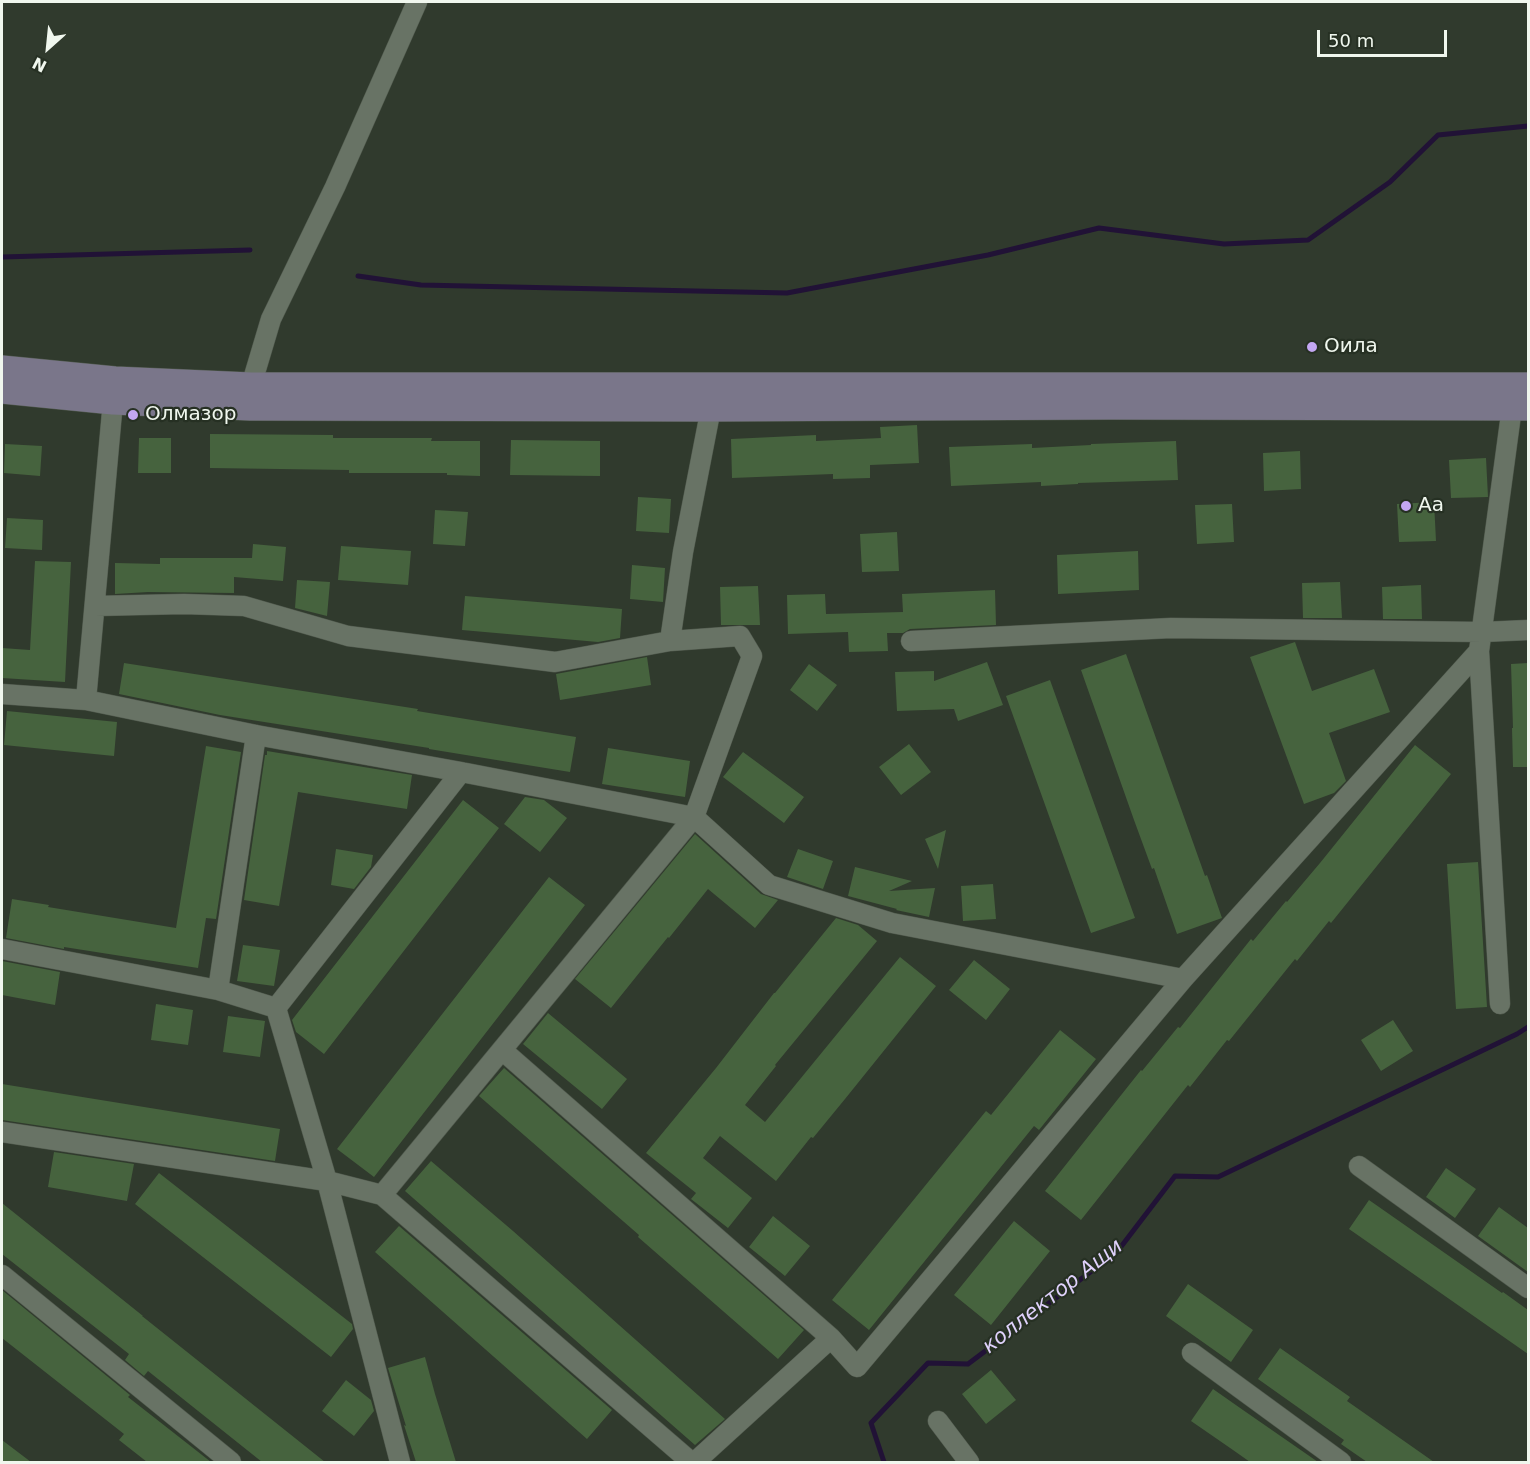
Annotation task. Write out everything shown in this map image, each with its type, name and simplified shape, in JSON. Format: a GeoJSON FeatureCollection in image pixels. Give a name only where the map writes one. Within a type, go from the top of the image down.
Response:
{"type":"FeatureCollection","features":[{"type":"Feature","properties":{"kind":"main road"},"geometry":{"type":"LineString","coordinates":[[2,369],[115,380],[250,386],[1528,386]]}},
{"type":"Feature","properties":{"kind":"main road"},"geometry":{"type":"LineString","coordinates":[[2,390],[112,401],[250,407],[1520,407]]}},
{"type":"Feature","properties":{"kind":"street"},"geometry":{"type":"LineString","coordinates":[[250,386],[271,319],[335,187],[417,2]]}},
{"type":"Feature","properties":{"kind":"street"},"geometry":{"type":"LineString","coordinates":[[86,700],[112,401]]}},
{"type":"Feature","properties":{"kind":"street"},"geometry":{"type":"LineString","coordinates":[[1500,1004],[1479,651],[1520,407]]}},
{"type":"Feature","properties":{"kind":"street"},"geometry":{"type":"LineString","coordinates":[[670,641],[683,552],[711,408]]}},
{"type":"Feature","properties":{"kind":"street"},"geometry":{"type":"LineString","coordinates":[[95,606],[184,604],[244,606],[348,636],[555,662],[670,641],[740,636],[752,656],[694,818],[382,1195]]}},
{"type":"Feature","properties":{"kind":"street"},"geometry":{"type":"LineString","coordinates":[[911,641],[1171,628],[1482,632],[1528,630]]}},
{"type":"Feature","properties":{"kind":"street"},"geometry":{"type":"LineString","coordinates":[[501,1050],[831,1338],[857,1367],[1183,978],[1479,651]]}},
{"type":"Feature","properties":{"kind":"street"},"geometry":{"type":"LineString","coordinates":[[2,694],[86,700],[256,735],[461,772],[694,818],[769,885],[892,923],[1183,978]]}},
{"type":"Feature","properties":{"kind":"street"},"geometry":{"type":"LineString","coordinates":[[218,990],[256,735]]}},
{"type":"Feature","properties":{"kind":"street"},"geometry":{"type":"LineString","coordinates":[[276,1008],[461,772]]}},
{"type":"Feature","properties":{"kind":"street"},"geometry":{"type":"LineString","coordinates":[[2,949],[218,990],[276,1008]]}},
{"type":"Feature","properties":{"kind":"street"},"geometry":{"type":"LineString","coordinates":[[276,1008],[327,1181],[400,1462]]}},
{"type":"Feature","properties":{"kind":"street"},"geometry":{"type":"LineString","coordinates":[[2,1132],[327,1181],[382,1195],[693,1462],[831,1338]]}},
{"type":"Feature","properties":{"kind":"street"},"geometry":{"type":"LineString","coordinates":[[1359,1166],[1528,1288]]}},
{"type":"Feature","properties":{"kind":"street"},"geometry":{"type":"LineString","coordinates":[[2,1275],[231,1462]]}},
{"type":"Feature","properties":{"kind":"street"},"geometry":{"type":"LineString","coordinates":[[1192,1353],[1341,1462]]}},
{"type":"Feature","properties":{"kind":"street"},"geometry":{"type":"LineString","coordinates":[[938,1421],[969,1462]]}},
{"type":"Feature","properties":{"kind":"building"},"geometry":{"type":"Polygon","coordinates":[[[917,425],[919,463],[870,465],[870,478],[833,479],[833,474],[732,478],[731,439],[816,435],[816,441],[881,438],[880,427],[917,425]]]}},
{"type":"Feature","properties":{"kind":"building"},"geometry":{"type":"Polygon","coordinates":[[[210,434],[333,435],[333,438],[432,438],[431,441],[480,441],[480,476],[447,475],[447,473],[349,473],[349,470],[210,468],[210,434]]]}},
{"type":"Feature","properties":{"kind":"building"},"geometry":{"type":"Polygon","coordinates":[[[139,438],[171,438],[171,473],[138,473],[139,438]]]}},
{"type":"Feature","properties":{"kind":"building"},"geometry":{"type":"Polygon","coordinates":[[[511,440],[600,441],[600,476],[510,475],[511,440]]]}},
{"type":"Feature","properties":{"kind":"building"},"geometry":{"type":"Polygon","coordinates":[[[1176,441],[1178,480],[1041,486],[1041,482],[951,486],[949,447],[1032,444],[1032,448],[1176,441]]]}},
{"type":"Feature","properties":{"kind":"building"},"geometry":{"type":"Polygon","coordinates":[[[5,444],[42,446],[40,476],[4,473],[5,444]]]}},
{"type":"Feature","properties":{"kind":"building"},"geometry":{"type":"Polygon","coordinates":[[[1300,451],[1301,489],[1264,491],[1263,453],[1300,451]]]}},
{"type":"Feature","properties":{"kind":"building"},"geometry":{"type":"Polygon","coordinates":[[[1486,458],[1488,497],[1451,498],[1449,460],[1486,458]]]}},
{"type":"Feature","properties":{"kind":"building"},"geometry":{"type":"Polygon","coordinates":[[[638,497],[671,499],[669,533],[636,531],[638,497]]]}},
{"type":"Feature","properties":{"kind":"building"},"geometry":{"type":"Polygon","coordinates":[[[1434,502],[1436,541],[1399,542],[1397,504],[1434,502]]]}},
{"type":"Feature","properties":{"kind":"building"},"geometry":{"type":"Polygon","coordinates":[[[1232,504],[1234,542],[1197,544],[1195,505],[1232,504]]]}},
{"type":"Feature","properties":{"kind":"building"},"geometry":{"type":"Polygon","coordinates":[[[435,510],[468,512],[465,546],[433,544],[435,510]]]}},
{"type":"Feature","properties":{"kind":"building"},"geometry":{"type":"Polygon","coordinates":[[[7,518],[43,520],[42,550],[5,548],[7,518]]]}},
{"type":"Feature","properties":{"kind":"building"},"geometry":{"type":"Polygon","coordinates":[[[897,532],[899,571],[862,572],[860,534],[897,532]]]}},
{"type":"Feature","properties":{"kind":"building"},"geometry":{"type":"Polygon","coordinates":[[[253,544],[286,547],[283,581],[234,577],[234,593],[115,594],[115,563],[160,564],[160,558],[252,558],[253,544]]]}},
{"type":"Feature","properties":{"kind":"building"},"geometry":{"type":"Polygon","coordinates":[[[341,546],[411,551],[408,585],[338,580],[341,546]]]}},
{"type":"Feature","properties":{"kind":"building"},"geometry":{"type":"Polygon","coordinates":[[[1138,551],[1139,590],[1058,594],[1057,555],[1138,551]]]}},
{"type":"Feature","properties":{"kind":"building"},"geometry":{"type":"Polygon","coordinates":[[[35,561],[71,562],[65,682],[2,678],[2,648],[30,650],[35,561]]]}},
{"type":"Feature","properties":{"kind":"building"},"geometry":{"type":"Polygon","coordinates":[[[632,565],[665,568],[663,602],[630,599],[632,565]]]}},
{"type":"Feature","properties":{"kind":"building"},"geometry":{"type":"Polygon","coordinates":[[[297,580],[330,582],[327,616],[295,608],[297,580]]]}},
{"type":"Feature","properties":{"kind":"building"},"geometry":{"type":"Polygon","coordinates":[[[1340,582],[1342,618],[1303,618],[1302,583],[1340,582]]]}},
{"type":"Feature","properties":{"kind":"building"},"geometry":{"type":"Polygon","coordinates":[[[1421,585],[1422,619],[1383,619],[1382,587],[1421,585]]]}},
{"type":"Feature","properties":{"kind":"building"},"geometry":{"type":"Polygon","coordinates":[[[758,586],[760,625],[721,625],[720,587],[758,586]]]}},
{"type":"Feature","properties":{"kind":"building"},"geometry":{"type":"Polygon","coordinates":[[[995,590],[996,625],[910,629],[903,633],[887,633],[888,651],[849,652],[848,632],[788,634],[787,595],[825,594],[826,614],[903,612],[902,594],[995,590]]]}},
{"type":"Feature","properties":{"kind":"building"},"geometry":{"type":"Polygon","coordinates":[[[465,596],[622,609],[620,638],[598,642],[462,630],[465,596]]]}},
{"type":"Feature","properties":{"kind":"building"},"geometry":{"type":"Polygon","coordinates":[[[1295,642],[1312,691],[1374,669],[1390,712],[1329,733],[1346,781],[1334,793],[1304,804],[1250,657],[1295,642]]]}},
{"type":"Feature","properties":{"kind":"building"},"geometry":{"type":"Polygon","coordinates":[[[1126,654],[1222,918],[1177,934],[1081,670],[1126,654]]]}},
{"type":"Feature","properties":{"kind":"building"},"geometry":{"type":"Polygon","coordinates":[[[647,657],[651,685],[560,700],[556,674],[647,657]]]}},
{"type":"Feature","properties":{"kind":"building"},"geometry":{"type":"Polygon","coordinates":[[[987,662],[1003,705],[958,721],[954,709],[897,711],[895,672],[934,671],[934,681],[987,662]]]}},
{"type":"Feature","properties":{"kind":"building"},"geometry":{"type":"Polygon","coordinates":[[[124,663],[418,709],[417,711],[576,737],[570,772],[220,715],[119,694],[124,663]]]}},
{"type":"Feature","properties":{"kind":"building"},"geometry":{"type":"Polygon","coordinates":[[[1528,663],[1528,767],[1513,767],[1511,664],[1528,663]]]}},
{"type":"Feature","properties":{"kind":"building"},"geometry":{"type":"Polygon","coordinates":[[[809,664],[837,685],[817,711],[790,690],[809,664]]]}},
{"type":"Feature","properties":{"kind":"building"},"geometry":{"type":"Polygon","coordinates":[[[1050,680],[1135,918],[1091,933],[1006,696],[1050,680]]]}},
{"type":"Feature","properties":{"kind":"building"},"geometry":{"type":"Polygon","coordinates":[[[7,711],[117,722],[114,756],[4,745],[7,711]]]}},
{"type":"Feature","properties":{"kind":"building"},"geometry":{"type":"Polygon","coordinates":[[[909,744],[931,772],[901,795],[879,767],[909,744]]]}},
{"type":"Feature","properties":{"kind":"building"},"geometry":{"type":"Polygon","coordinates":[[[1415,745],[1451,774],[1331,923],[1329,921],[1297,961],[1295,959],[1190,1087],[1188,1085],[1081,1220],[1045,1191],[1141,1070],[1178,1027],[1180,1028],[1251,939],[1253,941],[1320,863],[1415,745]]]}},
{"type":"Feature","properties":{"kind":"building"},"geometry":{"type":"Polygon","coordinates":[[[206,746],[241,752],[216,919],[206,918],[198,968],[64,947],[64,949],[6,938],[12,899],[176,928],[206,746]]]}},
{"type":"Feature","properties":{"kind":"building"},"geometry":{"type":"Polygon","coordinates":[[[608,748],[690,761],[685,797],[602,784],[608,748]]]}},
{"type":"Feature","properties":{"kind":"building"},"geometry":{"type":"Polygon","coordinates":[[[267,751],[412,775],[407,809],[298,792],[279,906],[244,900],[267,751]]]}},
{"type":"Feature","properties":{"kind":"building"},"geometry":{"type":"Polygon","coordinates":[[[743,752],[804,797],[784,823],[723,777],[743,752]]]}},
{"type":"Feature","properties":{"kind":"building"},"geometry":{"type":"Polygon","coordinates":[[[525,797],[544,800],[567,818],[540,852],[504,824],[525,797]]]}},
{"type":"Feature","properties":{"kind":"building"},"geometry":{"type":"Polygon","coordinates":[[[463,800],[499,828],[324,1054],[296,1032],[292,1020],[463,800]]]}},
{"type":"Feature","properties":{"kind":"building"},"geometry":{"type":"Polygon","coordinates":[[[946,830],[938,869],[925,839],[946,830]]]}},
{"type":"Feature","properties":{"kind":"building"},"geometry":{"type":"Polygon","coordinates":[[[695,834],[761,894],[778,900],[755,928],[708,889],[611,1008],[575,979],[695,834]]]}},
{"type":"Feature","properties":{"kind":"building"},"geometry":{"type":"Polygon","coordinates":[[[336,849],[373,855],[371,867],[354,889],[331,885],[336,849]]]}},
{"type":"Feature","properties":{"kind":"building"},"geometry":{"type":"Polygon","coordinates":[[[798,849],[833,861],[823,889],[787,877],[798,849]]]}},
{"type":"Feature","properties":{"kind":"building"},"geometry":{"type":"Polygon","coordinates":[[[1478,862],[1487,1007],[1456,1009],[1447,864],[1478,862]]]}},
{"type":"Feature","properties":{"kind":"building"},"geometry":{"type":"Polygon","coordinates":[[[855,867],[912,881],[889,891],[935,888],[929,917],[848,896],[855,867]]]}},
{"type":"Feature","properties":{"kind":"building"},"geometry":{"type":"Polygon","coordinates":[[[549,877],[585,905],[374,1177],[337,1149],[549,877]]]}},
{"type":"Feature","properties":{"kind":"building"},"geometry":{"type":"Polygon","coordinates":[[[993,884],[996,919],[963,921],[961,886],[993,884]]]}},
{"type":"Feature","properties":{"kind":"building"},"geometry":{"type":"Polygon","coordinates":[[[836,918],[858,925],[877,941],[745,1105],[765,1122],[900,957],[936,986],[776,1181],[720,1136],[703,1158],[752,1198],[728,1228],[691,1199],[696,1193],[646,1153],[836,918]]]}},
{"type":"Feature","properties":{"kind":"building"},"geometry":{"type":"Polygon","coordinates":[[[243,945],[280,950],[274,986],[237,981],[243,945]]]}},
{"type":"Feature","properties":{"kind":"building"},"geometry":{"type":"Polygon","coordinates":[[[974,960],[1010,989],[986,1020],[949,990],[974,960]]]}},
{"type":"Feature","properties":{"kind":"building"},"geometry":{"type":"Polygon","coordinates":[[[2,961],[60,972],[55,1005],[2,995],[2,961]]]}},
{"type":"Feature","properties":{"kind":"building"},"geometry":{"type":"Polygon","coordinates":[[[156,1004],[193,1010],[188,1045],[151,1040],[156,1004]]]}},
{"type":"Feature","properties":{"kind":"building"},"geometry":{"type":"Polygon","coordinates":[[[548,1013],[627,1079],[602,1109],[523,1044],[548,1013]]]}},
{"type":"Feature","properties":{"kind":"building"},"geometry":{"type":"Polygon","coordinates":[[[228,1016],[265,1021],[260,1057],[223,1052],[228,1016]]]}},
{"type":"Feature","properties":{"kind":"building"},"geometry":{"type":"Polygon","coordinates":[[[1393,1020],[1413,1051],[1381,1071],[1361,1040],[1393,1020]]]}},
{"type":"Feature","properties":{"kind":"building"},"geometry":{"type":"Polygon","coordinates":[[[1060,1030],[1096,1059],[1039,1130],[1034,1126],[869,1330],[832,1300],[986,1111],[991,1115],[1060,1030]]]}},
{"type":"Feature","properties":{"kind":"building"},"geometry":{"type":"Polygon","coordinates":[[[504,1068],[804,1330],[778,1359],[479,1096],[504,1068]]]}},
{"type":"Feature","properties":{"kind":"building"},"geometry":{"type":"Polygon","coordinates":[[[2,1084],[280,1129],[275,1161],[2,1120],[2,1084]]]}},
{"type":"Feature","properties":{"kind":"building"},"geometry":{"type":"Polygon","coordinates":[[[54,1152],[134,1164],[127,1201],[48,1187],[54,1152]]]}},
{"type":"Feature","properties":{"kind":"building"},"geometry":{"type":"Polygon","coordinates":[[[431,1161],[725,1419],[695,1445],[405,1191],[431,1161]]]}},
{"type":"Feature","properties":{"kind":"building"},"geometry":{"type":"Polygon","coordinates":[[[1446,1168],[1476,1189],[1455,1218],[1426,1197],[1446,1168]]]}},
{"type":"Feature","properties":{"kind":"building"},"geometry":{"type":"Polygon","coordinates":[[[159,1173],[352,1324],[353,1329],[331,1357],[135,1204],[159,1173]]]}},
{"type":"Feature","properties":{"kind":"building"},"geometry":{"type":"Polygon","coordinates":[[[1369,1200],[1528,1310],[1528,1354],[1349,1229],[1369,1200]]]}},
{"type":"Feature","properties":{"kind":"building"},"geometry":{"type":"Polygon","coordinates":[[[2,1203],[325,1462],[262,1462],[148,1371],[144,1376],[125,1360],[129,1354],[2,1254],[2,1203]]]}},
{"type":"Feature","properties":{"kind":"building"},"geometry":{"type":"Polygon","coordinates":[[[1499,1207],[1528,1228],[1528,1272],[1478,1236],[1499,1207]]]}},
{"type":"Feature","properties":{"kind":"building"},"geometry":{"type":"Polygon","coordinates":[[[773,1216],[810,1246],[785,1276],[749,1247],[773,1216]]]}},
{"type":"Feature","properties":{"kind":"building"},"geometry":{"type":"Polygon","coordinates":[[[1014,1221],[1050,1251],[991,1325],[954,1295],[1014,1221]]]}},
{"type":"Feature","properties":{"kind":"building"},"geometry":{"type":"Polygon","coordinates":[[[399,1226],[612,1410],[587,1439],[375,1252],[399,1226]]]}},
{"type":"Feature","properties":{"kind":"building"},"geometry":{"type":"Polygon","coordinates":[[[1188,1284],[1253,1330],[1231,1362],[1166,1316],[1188,1284]]]}},
{"type":"Feature","properties":{"kind":"building"},"geometry":{"type":"Polygon","coordinates":[[[2,1290],[130,1395],[128,1397],[211,1462],[147,1462],[119,1440],[124,1434],[2,1338],[2,1290]]]}},
{"type":"Feature","properties":{"kind":"building"},"geometry":{"type":"Polygon","coordinates":[[[1280,1348],[1350,1397],[1347,1401],[1434,1462],[1367,1462],[1341,1444],[1344,1440],[1258,1379],[1280,1348]]]}},
{"type":"Feature","properties":{"kind":"building"},"geometry":{"type":"Polygon","coordinates":[[[425,1357],[456,1462],[416,1462],[404,1425],[406,1426],[388,1368],[425,1357]]]}},
{"type":"Feature","properties":{"kind":"building"},"geometry":{"type":"Polygon","coordinates":[[[991,1370],[1016,1400],[986,1424],[962,1394],[991,1370]]]}},
{"type":"Feature","properties":{"kind":"building"},"geometry":{"type":"Polygon","coordinates":[[[346,1380],[371,1400],[374,1411],[354,1436],[322,1411],[346,1380]]]}},
{"type":"Feature","properties":{"kind":"building"},"geometry":{"type":"Polygon","coordinates":[[[1213,1389],[1318,1462],[1250,1462],[1191,1421],[1213,1389]]]}},
{"type":"Feature","properties":{"kind":"building"},"geometry":{"type":"Polygon","coordinates":[[[2,1440],[31,1462],[2,1462],[2,1440]]]}},
{"type":"Feature","properties":{"kind":"waterway"},"geometry":{"type":"LineString","coordinates":[[358,276],[421,285],[787,293],[988,255],[1099,228],[1224,244],[1308,240],[1390,182],[1438,135],[1528,126]]}},
{"type":"Feature","properties":{"kind":"waterway"},"geometry":{"type":"LineString","coordinates":[[2,257],[250,250]]}},
{"type":"Feature","properties":{"kind":"waterway","name":"коллектор Ащи"},"geometry":{"type":"LineString","coordinates":[[884,1462],[871,1423],[928,1363],[968,1364],[1117,1252],[1175,1176],[1218,1177],[1528,1027]]}},
{"type":"Feature","properties":{"kind":"place","name":"Оила"},"geometry":{"type":"Point","coordinates":[1312,347]}},
{"type":"Feature","properties":{"kind":"place","name":"Олмазор"},"geometry":{"type":"Point","coordinates":[133,415]}},
{"type":"Feature","properties":{"kind":"place","name":"Аа"},"geometry":{"type":"Point","coordinates":[1406,506]}}]}
